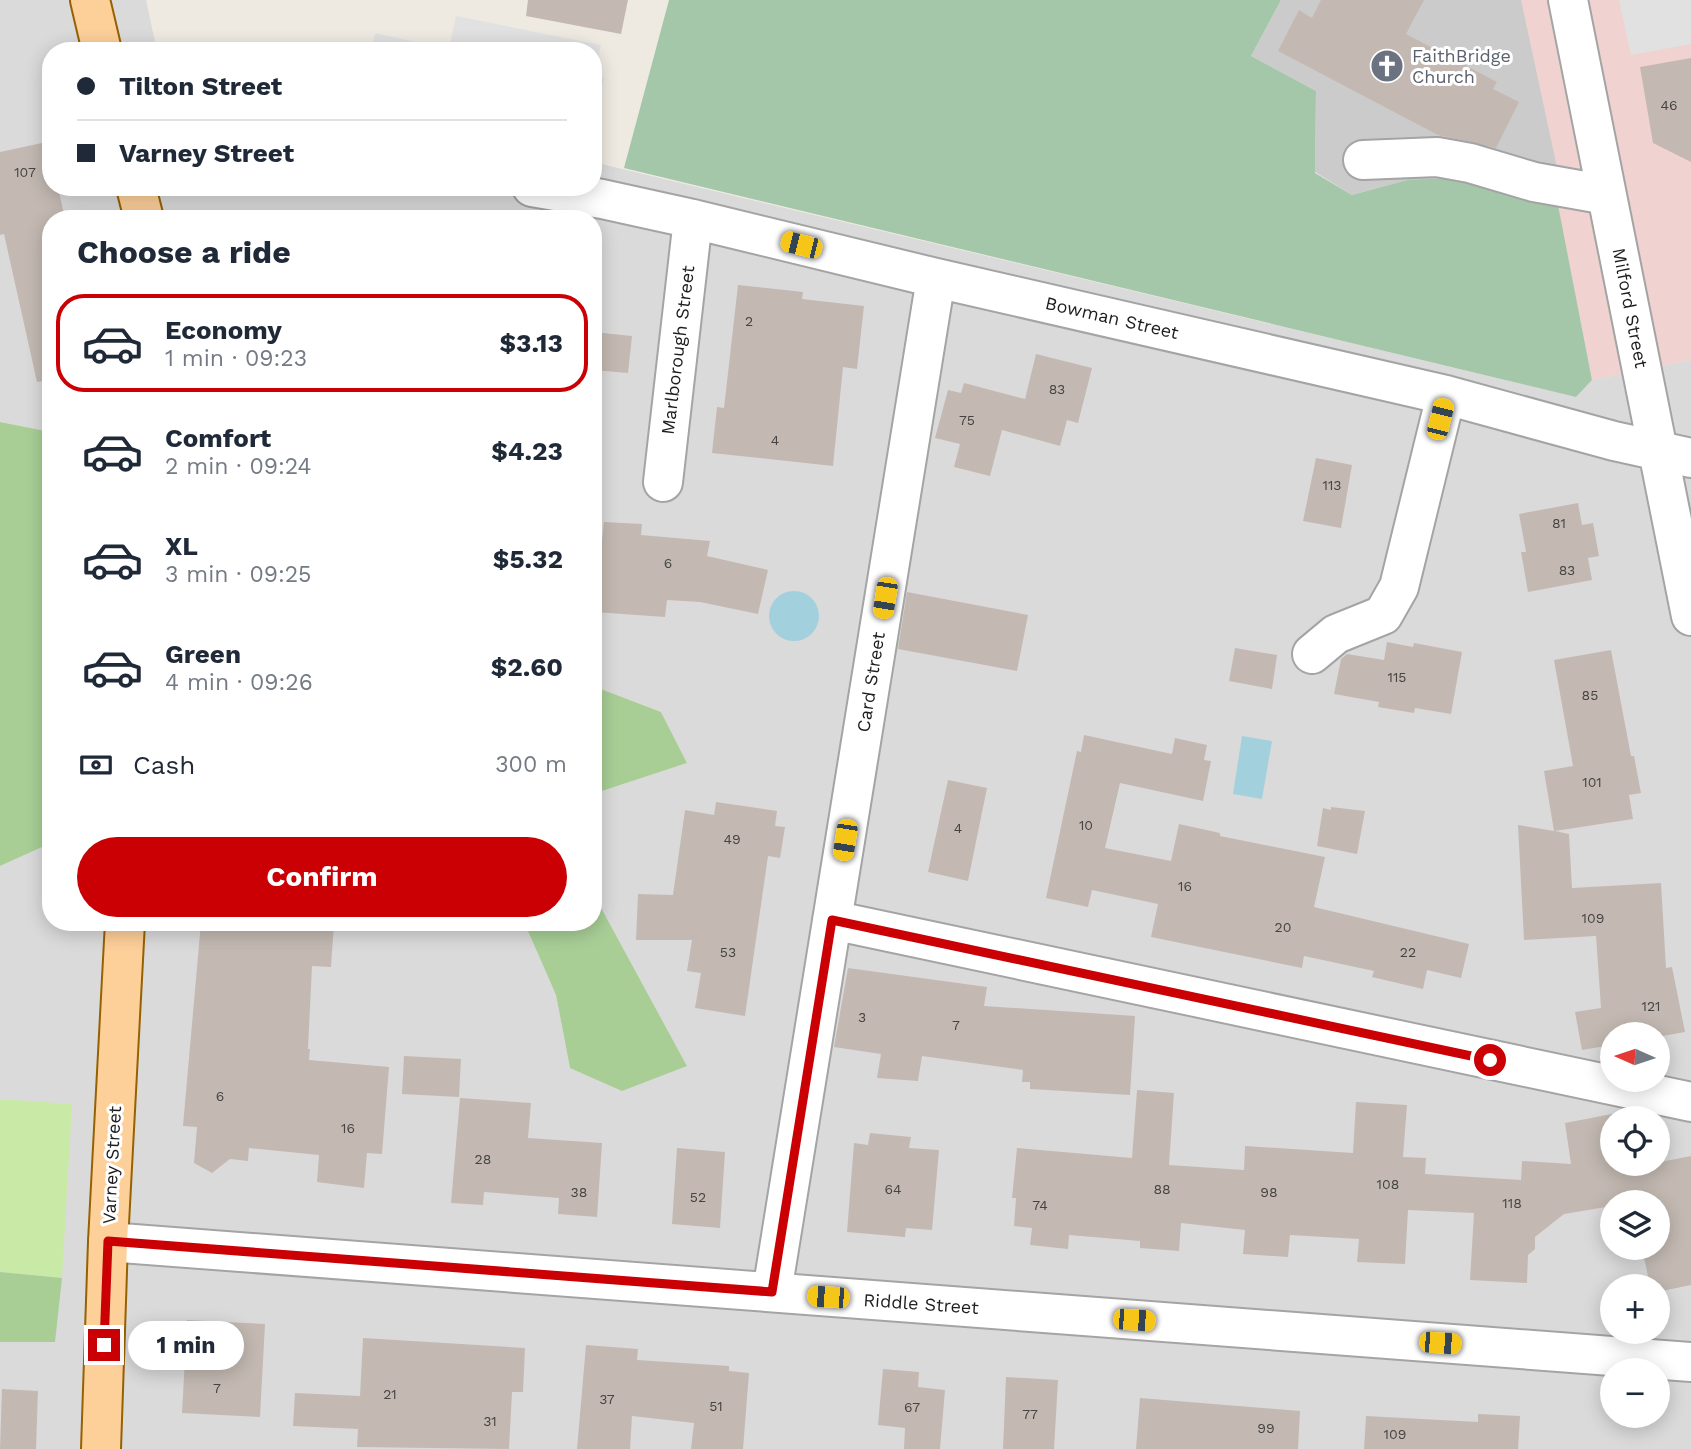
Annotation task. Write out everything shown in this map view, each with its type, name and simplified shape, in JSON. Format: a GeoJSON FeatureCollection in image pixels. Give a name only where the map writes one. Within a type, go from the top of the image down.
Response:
{"type":"FeatureCollection","features":[{"type":"Feature","properties":{"kind":"main road"},"geometry":{"type":"LineString","coordinates":[[90,0],[100,42]]}},
{"type":"Feature","properties":{"kind":"main road","name":"Varney Street"},"geometry":{"type":"LineString","coordinates":[[101,1449],[108,1241],[125,931]]}},
{"type":"Feature","properties":{"kind":"street","name":"Milford Street"},"geometry":{"type":"LineString","coordinates":[[1568,0],[1607,195],[1675,454],[1691,616]]}},
{"type":"Feature","properties":{"kind":"street"},"geometry":{"type":"LineString","coordinates":[[1363,160],[1437,157],[1470,163],[1534,182],[1607,195]]}},
{"type":"Feature","properties":{"kind":"street","name":"Bowman Street"},"geometry":{"type":"LineString","coordinates":[[584,196],[1446,395],[1614,441],[1675,454]]}},
{"type":"Feature","properties":{"kind":"street","name":"Marlborough Street"},"geometry":{"type":"LineString","coordinates":[[663,482],[693,219]]}},
{"type":"Feature","properties":{"kind":"street","name":"Card Street"},"geometry":{"type":"LineString","coordinates":[[772,1292],[936,278]]}},
{"type":"Feature","properties":{"kind":"street"},"geometry":{"type":"LineString","coordinates":[[1312,654],[1336,634],[1383,615],[1399,587],[1446,395]]}},
{"type":"Feature","properties":{"kind":"street"},"geometry":{"type":"LineString","coordinates":[[832,920],[1691,1102]]}},
{"type":"Feature","properties":{"kind":"street","name":"Riddle Street"},"geometry":{"type":"LineString","coordinates":[[108,1241],[1691,1362]]}},
{"type":"Feature","properties":{"kind":"shaded area"},"geometry":{"type":"Polygon","coordinates":[[[0,0],[146,0],[155,42],[42,42],[42,196],[602,196],[602,164],[1576,397],[1592,380],[1691,360],[1691,1449],[0,1449],[0,866],[42,847],[42,931],[528,931],[556,995],[570,1068],[687,1066],[602,910],[602,791],[687,763],[661,712],[602,689],[602,210],[42,210],[42,430],[0,422],[0,0]]]}},
{"type":"Feature","properties":{"kind":"shaded area"},"geometry":{"type":"Polygon","coordinates":[[[1281,0],[1521,0],[1556,163],[1558,205],[1407,180],[1352,195],[1315,172],[1316,91],[1251,56],[1281,0]]]}},
{"type":"Feature","properties":{"kind":"shaded area"},"geometry":{"type":"Polygon","coordinates":[[[1517,0],[1691,0],[1691,360],[1592,380],[1517,0]]]}},
{"type":"Feature","properties":{"kind":"shaded area"},"geometry":{"type":"Polygon","coordinates":[[[1619,0],[1691,0],[1691,44],[1631,55],[1619,0]]]}},
{"type":"Feature","properties":{"kind":"shaded area"},"geometry":{"type":"Polygon","coordinates":[[[456,16],[586,42],[450,42],[456,16]]]}},
{"type":"Feature","properties":{"kind":"shaded area"},"geometry":{"type":"Polygon","coordinates":[[[375,33],[417,42],[373,42],[375,33]]]}},
{"type":"Feature","properties":{"kind":"green space"},"geometry":{"type":"Polygon","coordinates":[[[669,0],[1281,0],[1251,56],[1316,91],[1315,173],[1352,195],[1407,180],[1473,177],[1558,205],[1592,380],[1576,397],[624,168],[669,0]]]}},
{"type":"Feature","properties":{"kind":"green space"},"geometry":{"type":"Polygon","coordinates":[[[0,422],[42,430],[42,847],[0,866],[0,422]]]}},
{"type":"Feature","properties":{"kind":"green space"},"geometry":{"type":"Polygon","coordinates":[[[602,689],[661,712],[687,763],[602,791],[602,689]]]}},
{"type":"Feature","properties":{"kind":"green space"},"geometry":{"type":"Polygon","coordinates":[[[602,910],[687,1066],[622,1091],[570,1068],[556,995],[528,931],[602,931],[602,910]]]}},
{"type":"Feature","properties":{"kind":"green space"},"geometry":{"type":"Polygon","coordinates":[[[0,1099],[72,1104],[62,1278],[0,1272],[0,1099]]]}},
{"type":"Feature","properties":{"kind":"green space"},"geometry":{"type":"Polygon","coordinates":[[[0,1272],[62,1278],[55,1342],[0,1342],[0,1272]]]}},
{"type":"Feature","properties":{"kind":"water"},"geometry":{"type":"Polygon","coordinates":[[[794,591],[811,599],[819,616],[811,633],[794,641],[777,633],[769,616],[777,599],[794,591]]]}},
{"type":"Feature","properties":{"kind":"water"},"geometry":{"type":"Polygon","coordinates":[[[1242,736],[1272,741],[1262,799],[1233,794],[1242,736]]]}},
{"type":"Feature","properties":{"kind":"building"},"geometry":{"type":"Polygon","coordinates":[[[528,0],[628,0],[621,34],[526,16],[528,0]]]}},
{"type":"Feature","properties":{"kind":"building","name":"FaithBridge Church"},"geometry":{"type":"Polygon","coordinates":[[[1321,0],[1424,0],[1406,34],[1497,82],[1493,89],[1519,102],[1496,148],[1438,135],[1278,51],[1299,10],[1312,18],[1321,0]]]}},
{"type":"Feature","properties":{"kind":"building"},"geometry":{"type":"Polygon","coordinates":[[[1691,58],[1691,162],[1653,143],[1640,67],[1691,58]]]}},
{"type":"Feature","properties":{"kind":"building"},"geometry":{"type":"Polygon","coordinates":[[[42,143],[42,196],[60,196],[63,210],[42,210],[42,381],[37,382],[4,234],[0,235],[0,152],[42,143]]]}},
{"type":"Feature","properties":{"kind":"building"},"geometry":{"type":"Polygon","coordinates":[[[738,285],[803,292],[802,299],[864,306],[857,369],[843,367],[833,466],[712,453],[717,407],[724,408],[738,285]]]}},
{"type":"Feature","properties":{"kind":"building"},"geometry":{"type":"Polygon","coordinates":[[[602,333],[632,336],[628,373],[602,371],[602,333]]]}},
{"type":"Feature","properties":{"kind":"building"},"geometry":{"type":"Polygon","coordinates":[[[1036,354],[1092,368],[1078,423],[1067,420],[1060,446],[1002,430],[990,476],[954,467],[960,444],[935,438],[948,390],[961,393],[964,383],[1025,399],[1036,354]]]}},
{"type":"Feature","properties":{"kind":"building"},"geometry":{"type":"Polygon","coordinates":[[[1316,458],[1352,465],[1341,528],[1303,521],[1316,458]]]}},
{"type":"Feature","properties":{"kind":"building"},"geometry":{"type":"Polygon","coordinates":[[[1578,503],[1582,525],[1593,523],[1599,556],[1588,558],[1592,580],[1528,592],[1521,552],[1526,552],[1519,514],[1578,503]]]}},
{"type":"Feature","properties":{"kind":"building"},"geometry":{"type":"Polygon","coordinates":[[[604,522],[642,524],[641,535],[710,541],[707,556],[768,570],[758,614],[700,602],[667,600],[665,617],[602,613],[604,522]]]}},
{"type":"Feature","properties":{"kind":"building"},"geometry":{"type":"Polygon","coordinates":[[[907,592],[1028,615],[1017,671],[898,649],[907,592]]]}},
{"type":"Feature","properties":{"kind":"building"},"geometry":{"type":"Polygon","coordinates":[[[1387,642],[1413,647],[1414,643],[1462,652],[1451,714],[1415,708],[1414,713],[1378,707],[1379,702],[1334,694],[1341,659],[1347,654],[1384,660],[1387,642]]]}},
{"type":"Feature","properties":{"kind":"building"},"geometry":{"type":"Polygon","coordinates":[[[1235,648],[1277,655],[1272,689],[1229,681],[1235,648]]]}},
{"type":"Feature","properties":{"kind":"building"},"geometry":{"type":"Polygon","coordinates":[[[1611,650],[1631,756],[1634,756],[1641,793],[1629,795],[1633,819],[1555,831],[1569,834],[1572,888],[1661,883],[1666,968],[1672,967],[1685,1032],[1670,1035],[1670,1022],[1600,1022],[1600,1047],[1582,1050],[1575,1012],[1601,1008],[1596,936],[1524,940],[1518,825],[1554,831],[1544,771],[1573,766],[1554,660],[1611,650]]]}},
{"type":"Feature","properties":{"kind":"building"},"geometry":{"type":"Polygon","coordinates":[[[1084,735],[1172,754],[1175,738],[1207,745],[1204,760],[1211,761],[1203,801],[1120,783],[1105,848],[1171,861],[1179,824],[1220,833],[1220,836],[1325,857],[1314,907],[1469,944],[1461,978],[1427,970],[1423,989],[1372,977],[1374,971],[1304,956],[1302,968],[1151,937],[1158,904],[1092,890],[1088,907],[1046,898],[1077,751],[1081,752],[1084,735]]]}},
{"type":"Feature","properties":{"kind":"building"},"geometry":{"type":"Polygon","coordinates":[[[948,780],[987,788],[968,881],[928,872],[948,780]]]}},
{"type":"Feature","properties":{"kind":"building"},"geometry":{"type":"Polygon","coordinates":[[[716,802],[777,811],[775,826],[785,827],[780,858],[768,856],[745,1016],[695,1008],[701,973],[687,971],[692,940],[636,940],[638,894],[673,895],[685,810],[714,815],[716,802]]]}},
{"type":"Feature","properties":{"kind":"building"},"geometry":{"type":"Polygon","coordinates":[[[1331,807],[1365,811],[1357,854],[1317,846],[1323,808],[1331,810],[1331,807]]]}},
{"type":"Feature","properties":{"kind":"building"},"geometry":{"type":"Polygon","coordinates":[[[200,931],[333,931],[331,967],[312,966],[309,1060],[389,1067],[382,1154],[367,1153],[364,1188],[317,1182],[319,1155],[249,1148],[248,1161],[230,1159],[212,1173],[194,1163],[197,1127],[183,1126],[200,931]]]}},
{"type":"Feature","properties":{"kind":"building"},"geometry":{"type":"Polygon","coordinates":[[[848,968],[987,987],[984,1006],[1135,1016],[1130,1095],[1030,1089],[1030,1082],[1022,1082],[1023,1070],[922,1056],[918,1081],[877,1078],[881,1054],[834,1047],[848,968]]]}},
{"type":"Feature","properties":{"kind":"building"},"geometry":{"type":"Polygon","coordinates":[[[404,1056],[461,1059],[459,1097],[402,1094],[404,1056]]]}},
{"type":"Feature","properties":{"kind":"building"},"geometry":{"type":"Polygon","coordinates":[[[1137,1090],[1174,1093],[1169,1165],[1244,1170],[1245,1146],[1353,1153],[1356,1102],[1407,1105],[1403,1157],[1426,1158],[1425,1174],[1521,1180],[1522,1161],[1571,1164],[1565,1123],[1600,1116],[1600,1176],[1670,1176],[1670,1160],[1691,1156],[1691,1285],[1670,1289],[1670,1274],[1647,1274],[1645,1260],[1670,1260],[1670,1190],[1600,1190],[1600,1208],[1564,1214],[1535,1237],[1535,1249],[1528,1255],[1527,1283],[1470,1280],[1474,1213],[1408,1210],[1405,1264],[1357,1262],[1359,1239],[1290,1235],[1288,1257],[1243,1254],[1245,1230],[1181,1223],[1179,1251],[1140,1248],[1140,1241],[1069,1235],[1068,1249],[1030,1245],[1032,1228],[1014,1226],[1016,1198],[1012,1198],[1017,1148],[1132,1158],[1137,1090]]]}},
{"type":"Feature","properties":{"kind":"building"},"geometry":{"type":"Polygon","coordinates":[[[460,1098],[531,1103],[528,1138],[602,1143],[597,1217],[558,1214],[559,1198],[484,1192],[483,1205],[451,1203],[460,1098]]]}},
{"type":"Feature","properties":{"kind":"building"},"geometry":{"type":"Polygon","coordinates":[[[870,1133],[911,1137],[909,1148],[939,1150],[932,1230],[906,1228],[905,1237],[847,1232],[854,1143],[868,1145],[870,1133]]]}},
{"type":"Feature","properties":{"kind":"building"},"geometry":{"type":"Polygon","coordinates":[[[677,1148],[725,1152],[720,1228],[672,1224],[677,1148]]]}},
{"type":"Feature","properties":{"kind":"building"},"geometry":{"type":"Polygon","coordinates":[[[187,1320],[265,1324],[260,1417],[182,1413],[187,1320]]]}},
{"type":"Feature","properties":{"kind":"building"},"geometry":{"type":"Polygon","coordinates":[[[363,1338],[525,1348],[523,1392],[512,1392],[509,1449],[357,1447],[358,1429],[293,1426],[295,1393],[360,1396],[363,1338]]]}},
{"type":"Feature","properties":{"kind":"building"},"geometry":{"type":"Polygon","coordinates":[[[586,1345],[638,1349],[637,1360],[729,1366],[729,1371],[749,1373],[743,1449],[691,1449],[694,1423],[632,1416],[630,1449],[577,1449],[586,1345]]]}},
{"type":"Feature","properties":{"kind":"building"},"geometry":{"type":"Polygon","coordinates":[[[883,1369],[919,1372],[918,1387],[945,1390],[940,1449],[904,1449],[905,1428],[878,1425],[883,1369]]]}},
{"type":"Feature","properties":{"kind":"building"},"geometry":{"type":"Polygon","coordinates":[[[1006,1377],[1058,1380],[1054,1449],[1003,1449],[1006,1377]]]}},
{"type":"Feature","properties":{"kind":"building"},"geometry":{"type":"Polygon","coordinates":[[[2,1389],[38,1391],[36,1449],[0,1449],[2,1389]]]}},
{"type":"Feature","properties":{"kind":"building"},"geometry":{"type":"Polygon","coordinates":[[[1140,1398],[1300,1411],[1298,1449],[1136,1449],[1140,1398]]]}},
{"type":"Feature","properties":{"kind":"building"},"geometry":{"type":"Polygon","coordinates":[[[1478,1414],[1520,1416],[1518,1449],[1364,1449],[1366,1416],[1478,1422],[1478,1414]]]}},
{"type":"Feature","properties":{"kind":"place","name":"FaithBridge Church"},"geometry":{"type":"Point","coordinates":[1387,66]}},
{"type":"Feature","properties":{"kind":"route"},"geometry":{"type":"LineString","coordinates":[[104,1345],[108,1241],[772,1292],[832,920],[1490,1060]]}}]}
